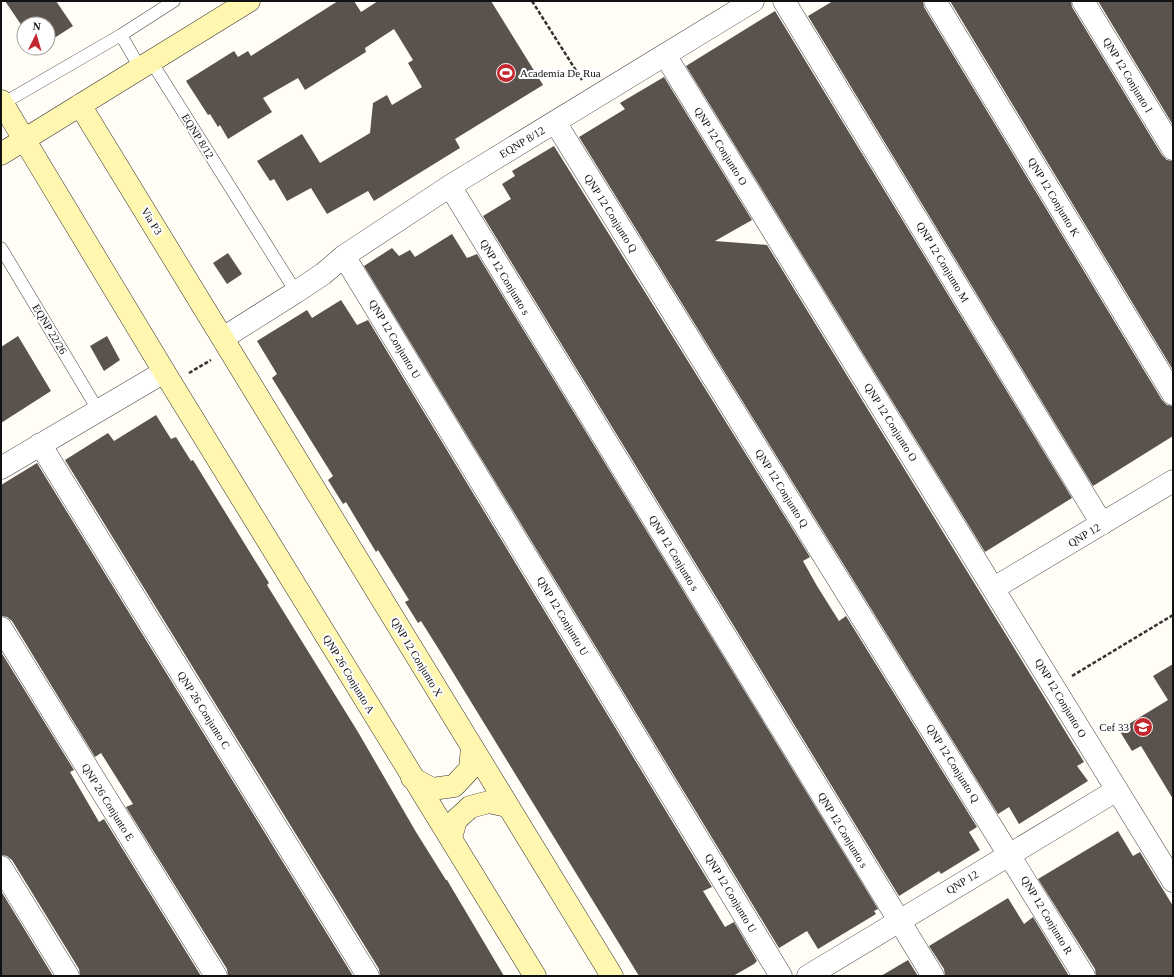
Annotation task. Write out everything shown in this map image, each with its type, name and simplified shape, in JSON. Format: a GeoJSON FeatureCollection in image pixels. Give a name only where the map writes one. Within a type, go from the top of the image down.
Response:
{"type":"FeatureCollection","features":[{"type":"Feature","properties":{"kind":"street"},"geometry":{"type":"LineString","coordinates":[[1,154],[249,1]]}},
{"type":"Feature","properties":{"kind":"street","name":"EQNP 8/12"},"geometry":{"type":"LineString","coordinates":[[227,343],[323,274],[344,256],[450,186],[753,1]]}},
{"type":"Feature","properties":{"kind":"street","name":"QNP 12 Conjunto M"},"geometry":{"type":"LineString","coordinates":[[784,1],[1102,524]]}},
{"type":"Feature","properties":{"kind":"street","name":"QNP 12 Conjunto K"},"geometry":{"type":"LineString","coordinates":[[935,1],[1173,394]]}},
{"type":"Feature","properties":{"kind":"street","name":"QNP 12 Conjunto I"},"geometry":{"type":"LineString","coordinates":[[1083,1],[1173,149]]}},
{"type":"Feature","properties":{"kind":"street","name":"QNP 12 Conjunto O"},"geometry":{"type":"LineString","coordinates":[[665,54],[1173,881]]}},
{"type":"Feature","properties":{"kind":"street"},"geometry":{"type":"LineString","coordinates":[[1,468],[98,410],[168,378],[2,103]]}},
{"type":"Feature","properties":{"kind":"street","name":"Via P3"},"geometry":{"type":"LineString","coordinates":[[80,104],[227,343]]}},
{"type":"Feature","properties":{"kind":"street","name":"QNP 12 Conjunto Q"},"geometry":{"type":"LineString","coordinates":[[555,122],[1010,854]]}},
{"type":"Feature","properties":{"kind":"street","name":"QNP 12 Conjunto s"},"geometry":{"type":"LineString","coordinates":[[450,186],[933,976]]}},
{"type":"Feature","properties":{"kind":"street","name":"QNP 12 Conjunto U"},"geometry":{"type":"LineString","coordinates":[[344,256],[781,976]]}},
{"type":"Feature","properties":{"kind":"street","name":"QNP 12 Conjunto X"},"geometry":{"type":"LineString","coordinates":[[227,343],[507,806],[612,976]]}},
{"type":"Feature","properties":{"kind":"street","name":"QNP 26 Conjunto A"},"geometry":{"type":"LineString","coordinates":[[168,378],[412,778],[451,838],[535,976]]}},
{"type":"Feature","properties":{"kind":"street","name":"QNP 26 Conjunto C"},"geometry":{"type":"LineString","coordinates":[[40,444],[368,976]]}},
{"type":"Feature","properties":{"kind":"street","name":"QNP 12"},"geometry":{"type":"LineString","coordinates":[[994,588],[1173,481]]}},
{"type":"Feature","properties":{"kind":"street","name":"QNP 26 Conjunto E"},"geometry":{"type":"LineString","coordinates":[[1,628],[216,976]]}},
{"type":"Feature","properties":{"kind":"street"},"geometry":{"type":"LineString","coordinates":[[412,778],[432,789],[454,786],[470,770],[472,747]]}},
{"type":"Feature","properties":{"kind":"street","name":"QNP 12"},"geometry":{"type":"LineString","coordinates":[[808,976],[1117,790]]}},
{"type":"Feature","properties":{"kind":"street"},"geometry":{"type":"LineString","coordinates":[[451,838],[456,820],[470,807],[489,802],[507,806]]}},
{"type":"Feature","properties":{"kind":"street","name":"QNP 12 Conjunto R"},"geometry":{"type":"LineString","coordinates":[[1010,854],[1084,976]]}},
{"type":"Feature","properties":{"kind":"street"},"geometry":{"type":"LineString","coordinates":[[1,867],[68,976]]}},
{"type":"Feature","properties":{"kind":"lane"},"geometry":{"type":"LineString","coordinates":[[2,103],[121,35],[174,1]]}},
{"type":"Feature","properties":{"kind":"lane","name":"EQNP 8/12"},"geometry":{"type":"LineString","coordinates":[[121,35],[145,65],[296,292]]}},
{"type":"Feature","properties":{"kind":"lane","name":"EQNP 22/26"},"geometry":{"type":"LineString","coordinates":[[1,248],[98,410]]}},
{"type":"Feature","properties":{"kind":"path"},"geometry":{"type":"LineString","coordinates":[[532,1],[593,98]]}},
{"type":"Feature","properties":{"kind":"path"},"geometry":{"type":"LineString","coordinates":[[168,378],[227,343]]}},
{"type":"Feature","properties":{"kind":"path"},"geometry":{"type":"LineString","coordinates":[[1054,687],[1173,615]]}},
{"type":"Feature","properties":{"kind":"building"},"geometry":{"type":"Polygon","coordinates":[[[5,1],[56,1],[73,26],[56,37],[56,16],[16,16],[16,17],[5,1]]]}},
{"type":"Feature","properties":{"kind":"building"},"geometry":{"type":"Polygon","coordinates":[[[338,1],[354,1],[361,12],[378,1],[491,1],[543,85],[455,139],[460,148],[374,201],[368,191],[327,214],[311,188],[287,201],[274,179],[270,181],[257,161],[302,134],[320,163],[370,133],[373,103],[387,95],[392,105],[422,87],[408,63],[413,60],[394,29],[365,48],[366,52],[305,90],[298,78],[263,98],[272,112],[228,139],[220,125],[218,127],[210,114],[208,115],[186,81],[234,51],[238,57],[248,51],[251,56],[338,1]]]}},
{"type":"Feature","properties":{"kind":"building"},"geometry":{"type":"Polygon","coordinates":[[[833,1],[923,1],[924,7],[1162,400],[1167,405],[1173,406],[1173,436],[1093,486],[808,16],[833,1]]]}},
{"type":"Feature","properties":{"kind":"building"},"geometry":{"type":"Polygon","coordinates":[[[950,1],[1071,1],[1072,7],[1162,155],[1167,160],[1173,161],[1173,370],[950,1]]]}},
{"type":"Feature","properties":{"kind":"building"},"geometry":{"type":"Polygon","coordinates":[[[1098,1],[1173,1],[1173,125],[1098,1]]]}},
{"type":"Feature","properties":{"kind":"building"},"geometry":{"type":"Polygon","coordinates":[[[775,11],[1072,498],[985,552],[686,66],[775,11]]]}},
{"type":"Feature","properties":{"kind":"building"},"geometry":{"type":"Polygon","coordinates":[[[664,77],[752,220],[715,241],[767,245],[1084,762],[1077,766],[1088,781],[1019,824],[1009,807],[998,814],[579,137],[625,109],[620,103],[664,77]]]}},
{"type":"Feature","properties":{"kind":"building"},"geometry":{"type":"Polygon","coordinates":[[[554,146],[810,557],[803,561],[817,586],[839,621],[846,616],[977,827],[969,832],[980,850],[941,874],[939,871],[899,896],[483,216],[511,199],[502,184],[515,176],[512,171],[554,146]]]}},
{"type":"Feature","properties":{"kind":"building"},"geometry":{"type":"Polygon","coordinates":[[[452,234],[467,258],[477,254],[878,909],[874,911],[876,914],[818,949],[807,931],[779,948],[364,266],[392,248],[399,256],[410,250],[415,257],[452,234]]]}},
{"type":"Feature","properties":{"kind":"building"},"geometry":{"type":"Polygon","coordinates":[[[228,253],[242,274],[227,284],[213,263],[228,253]]]}},
{"type":"Feature","properties":{"kind":"building"},"geometry":{"type":"Polygon","coordinates":[[[341,300],[357,325],[368,320],[712,887],[703,891],[725,927],[734,922],[757,961],[754,964],[733,976],[639,976],[438,648],[421,621],[418,623],[405,602],[409,600],[378,550],[376,552],[346,502],[343,504],[328,480],[333,476],[272,378],[277,374],[257,341],[307,310],[312,318],[341,300]]]}},
{"type":"Feature","properties":{"kind":"building"},"geometry":{"type":"Polygon","coordinates":[[[18,336],[51,391],[1,423],[1,347],[18,336]]]}},
{"type":"Feature","properties":{"kind":"building"},"geometry":{"type":"Polygon","coordinates":[[[107,336],[120,360],[104,371],[90,346],[107,336]]]}},
{"type":"Feature","properties":{"kind":"building"},"geometry":{"type":"Polygon","coordinates":[[[156,415],[171,439],[176,437],[191,461],[193,460],[269,583],[267,585],[358,732],[416,832],[447,880],[504,976],[380,976],[379,969],[65,460],[108,433],[114,441],[156,415]]]}},
{"type":"Feature","properties":{"kind":"building"},"geometry":{"type":"Polygon","coordinates":[[[37,463],[353,976],[228,976],[227,969],[126,807],[133,804],[101,753],[95,757],[12,621],[7,617],[1,616],[1,485],[37,463]]]}},
{"type":"Feature","properties":{"kind":"building"},"geometry":{"type":"Polygon","coordinates":[[[1,652],[74,770],[70,772],[99,822],[104,819],[201,976],[80,976],[79,969],[12,860],[7,856],[1,855],[1,652]]]}},
{"type":"Feature","properties":{"kind":"building"},"geometry":{"type":"Polygon","coordinates":[[[1173,664],[1173,799],[1141,746],[1132,751],[1119,730],[1168,700],[1153,676],[1173,664]]]}},
{"type":"Feature","properties":{"kind":"building"},"geometry":{"type":"Polygon","coordinates":[[[1118,831],[1133,856],[1140,852],[1173,906],[1173,976],[1096,976],[1095,969],[1038,879],[1118,831]]]}},
{"type":"Feature","properties":{"kind":"building"},"geometry":{"type":"Polygon","coordinates":[[[1,891],[53,976],[1,976],[1,891]]]}},
{"type":"Feature","properties":{"kind":"building"},"geometry":{"type":"Polygon","coordinates":[[[1008,898],[1024,924],[1033,917],[1069,976],[945,976],[944,969],[929,946],[1008,898]]]}},
{"type":"Feature","properties":{"kind":"building"},"geometry":{"type":"Polygon","coordinates":[[[908,960],[918,976],[881,976],[908,960]]]}},
{"type":"Feature","properties":{"kind":"place","name":"Academia De Rua"},"geometry":{"type":"Point","coordinates":[506,73]}},
{"type":"Feature","properties":{"kind":"place","name":"Cef 33"},"geometry":{"type":"Point","coordinates":[1143,727]}}]}
